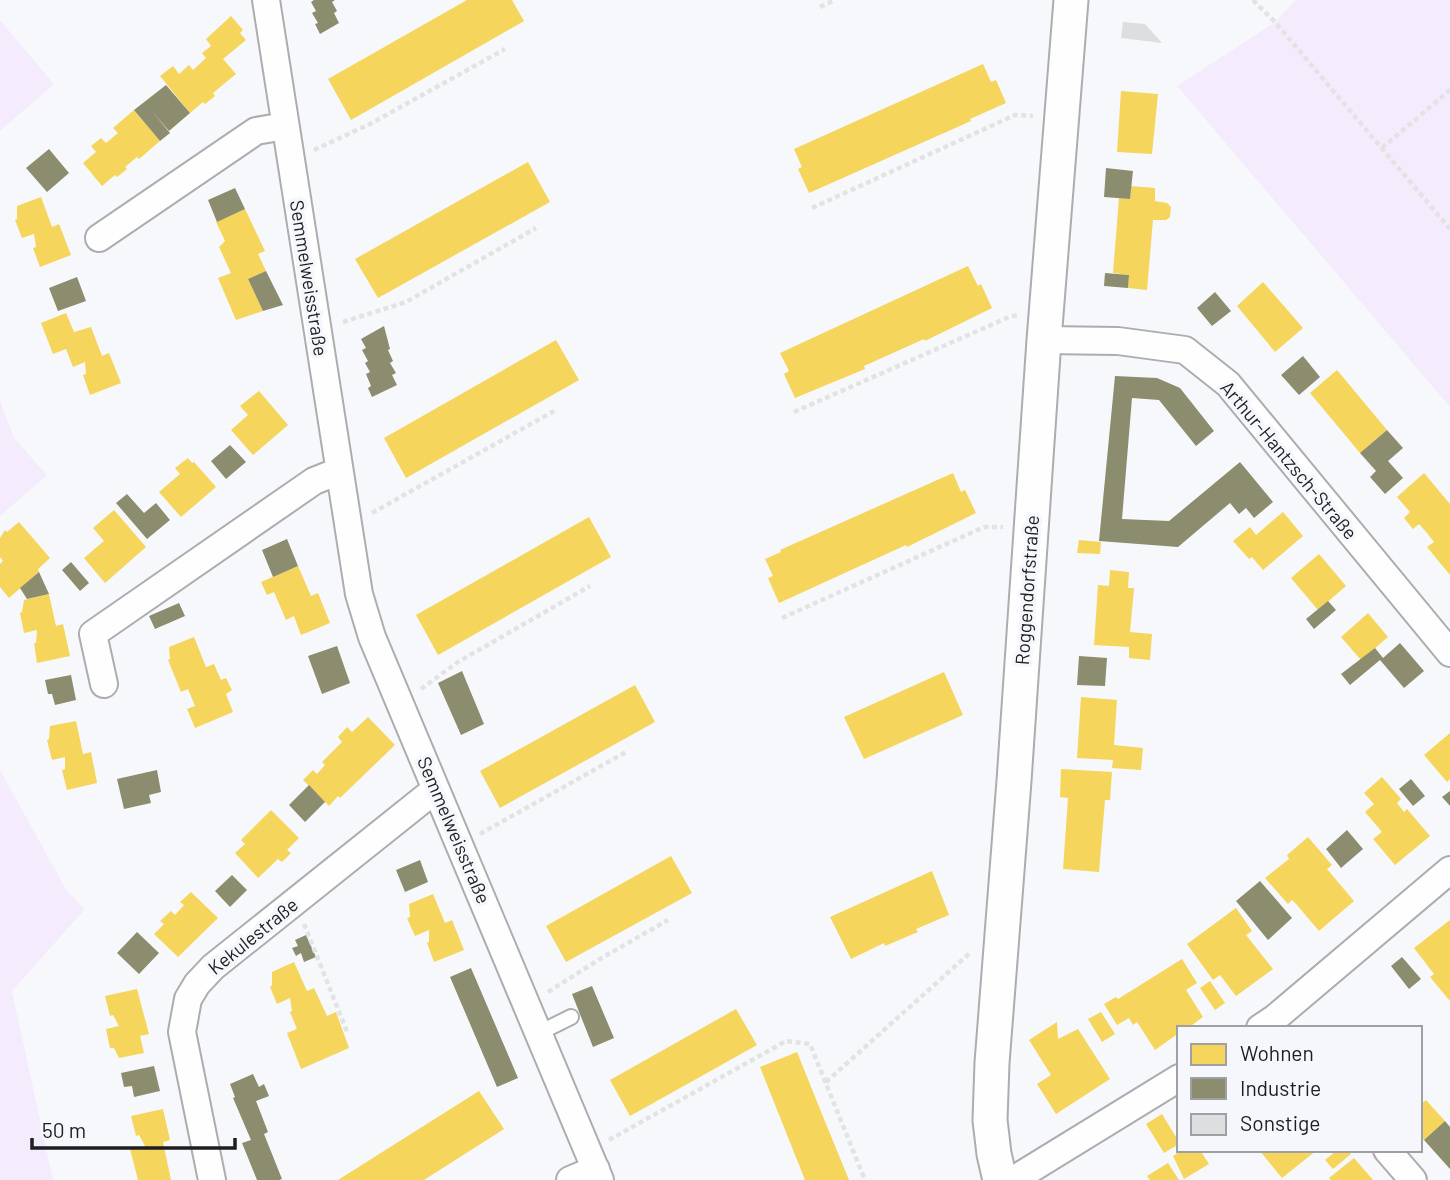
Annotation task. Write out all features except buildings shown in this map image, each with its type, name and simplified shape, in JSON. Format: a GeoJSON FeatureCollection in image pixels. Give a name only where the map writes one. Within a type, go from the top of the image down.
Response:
{"type":"FeatureCollection","features":[{"type":"Feature","properties":{"kind":"street","name":"Semmelweisstraße"},"geometry":{"type":"LineString","coordinates":[[267,0],[359,594],[372,637],[595,1167]]}},
{"type":"Feature","properties":{"kind":"street","name":"Roggendorfstraße"},"geometry":{"type":"LineString","coordinates":[[1000,1180],[990,1119],[992,1063],[1071,0]]}},
{"type":"Feature","properties":{"kind":"street"},"geometry":{"type":"LineString","coordinates":[[99,238],[256,131],[285,126]]}},
{"type":"Feature","properties":{"kind":"street","name":"Arthur-Hantzsch-Straße"},"geometry":{"type":"LineString","coordinates":[[1045,324],[1118,341],[1185,350],[1228,384],[1450,653]]}},
{"type":"Feature","properties":{"kind":"street"},"geometry":{"type":"LineString","coordinates":[[104,684],[93,634],[314,481],[339,471]]}},
{"type":"Feature","properties":{"kind":"street","name":"Kekulestraße"},"geometry":{"type":"LineString","coordinates":[[212,1180],[184,1053],[182,1032],[186,1008],[197,984],[213,967],[436,789]]}},
{"type":"Feature","properties":{"kind":"street"},"geometry":{"type":"LineString","coordinates":[[1273,1025],[1450,870]]}},
{"type":"Feature","properties":{"kind":"street"},"geometry":{"type":"LineString","coordinates":[[1013,1180],[1177,1079]]}},
{"type":"Feature","properties":{"kind":"street"},"geometry":{"type":"LineString","coordinates":[[1389,1152],[1412,1180]]}},
{"type":"Feature","properties":{"kind":"street"},"geometry":{"type":"LineString","coordinates":[[570,1180],[595,1167]]}},
{"type":"Feature","properties":{"kind":"lane"},"geometry":{"type":"LineString","coordinates":[[539,1033],[571,1017]]}},
{"type":"Feature","properties":{"kind":"path"},"geometry":{"type":"LineString","coordinates":[[820,7],[835,0]]}},
{"type":"Feature","properties":{"kind":"path"},"geometry":{"type":"LineString","coordinates":[[1254,0],[1450,229]]}},
{"type":"Feature","properties":{"kind":"path"},"geometry":{"type":"LineString","coordinates":[[291,161],[370,124],[505,49]]}},
{"type":"Feature","properties":{"kind":"path"},"geometry":{"type":"LineString","coordinates":[[1382,148],[1450,90]]}},
{"type":"Feature","properties":{"kind":"path"},"geometry":{"type":"LineString","coordinates":[[812,208],[1015,115],[1062,117]]}},
{"type":"Feature","properties":{"kind":"path"},"geometry":{"type":"LineString","coordinates":[[317,330],[406,302],[536,228]]}},
{"type":"Feature","properties":{"kind":"path"},"geometry":{"type":"LineString","coordinates":[[794,412],[1009,317],[1045,324]]}},
{"type":"Feature","properties":{"kind":"path"},"geometry":{"type":"LineString","coordinates":[[347,527],[554,411]]}},
{"type":"Feature","properties":{"kind":"path"},"geometry":{"type":"LineString","coordinates":[[782,618],[984,527],[1031,526]]}},
{"type":"Feature","properties":{"kind":"path"},"geometry":{"type":"LineString","coordinates":[[400,704],[458,662],[590,586]]}},
{"type":"Feature","properties":{"kind":"path"},"geometry":{"type":"LineString","coordinates":[[460,845],[626,752]]}},
{"type":"Feature","properties":{"kind":"path"},"geometry":{"type":"LineString","coordinates":[[293,903],[302,917],[348,1034]]}},
{"type":"Feature","properties":{"kind":"path"},"geometry":{"type":"LineString","coordinates":[[527,1005],[600,958],[668,920]]}},
{"type":"Feature","properties":{"kind":"path"},"geometry":{"type":"LineString","coordinates":[[826,1082],[1003,924]]}},
{"type":"Feature","properties":{"kind":"path"},"geometry":{"type":"LineString","coordinates":[[595,1167],[786,1041],[810,1044],[865,1180]]}},
{"type":"Feature","properties":{"kind":"shaded area"},"geometry":{"type":"Polygon","coordinates":[[[1296,0],[1450,0],[1450,407],[1177,86],[1275,22],[1296,0]]]}},
{"type":"Feature","properties":{"kind":"shaded area"},"geometry":{"type":"Polygon","coordinates":[[[0,20],[54,84],[0,131],[0,20]]]}},
{"type":"Feature","properties":{"kind":"shaded area"},"geometry":{"type":"Polygon","coordinates":[[[0,401],[14,438],[47,475],[0,516],[0,401]]]}},
{"type":"Feature","properties":{"kind":"shaded area"},"geometry":{"type":"Polygon","coordinates":[[[0,770],[67,891],[85,909],[12,991],[53,1180],[0,1180],[0,770]]]}}]}
